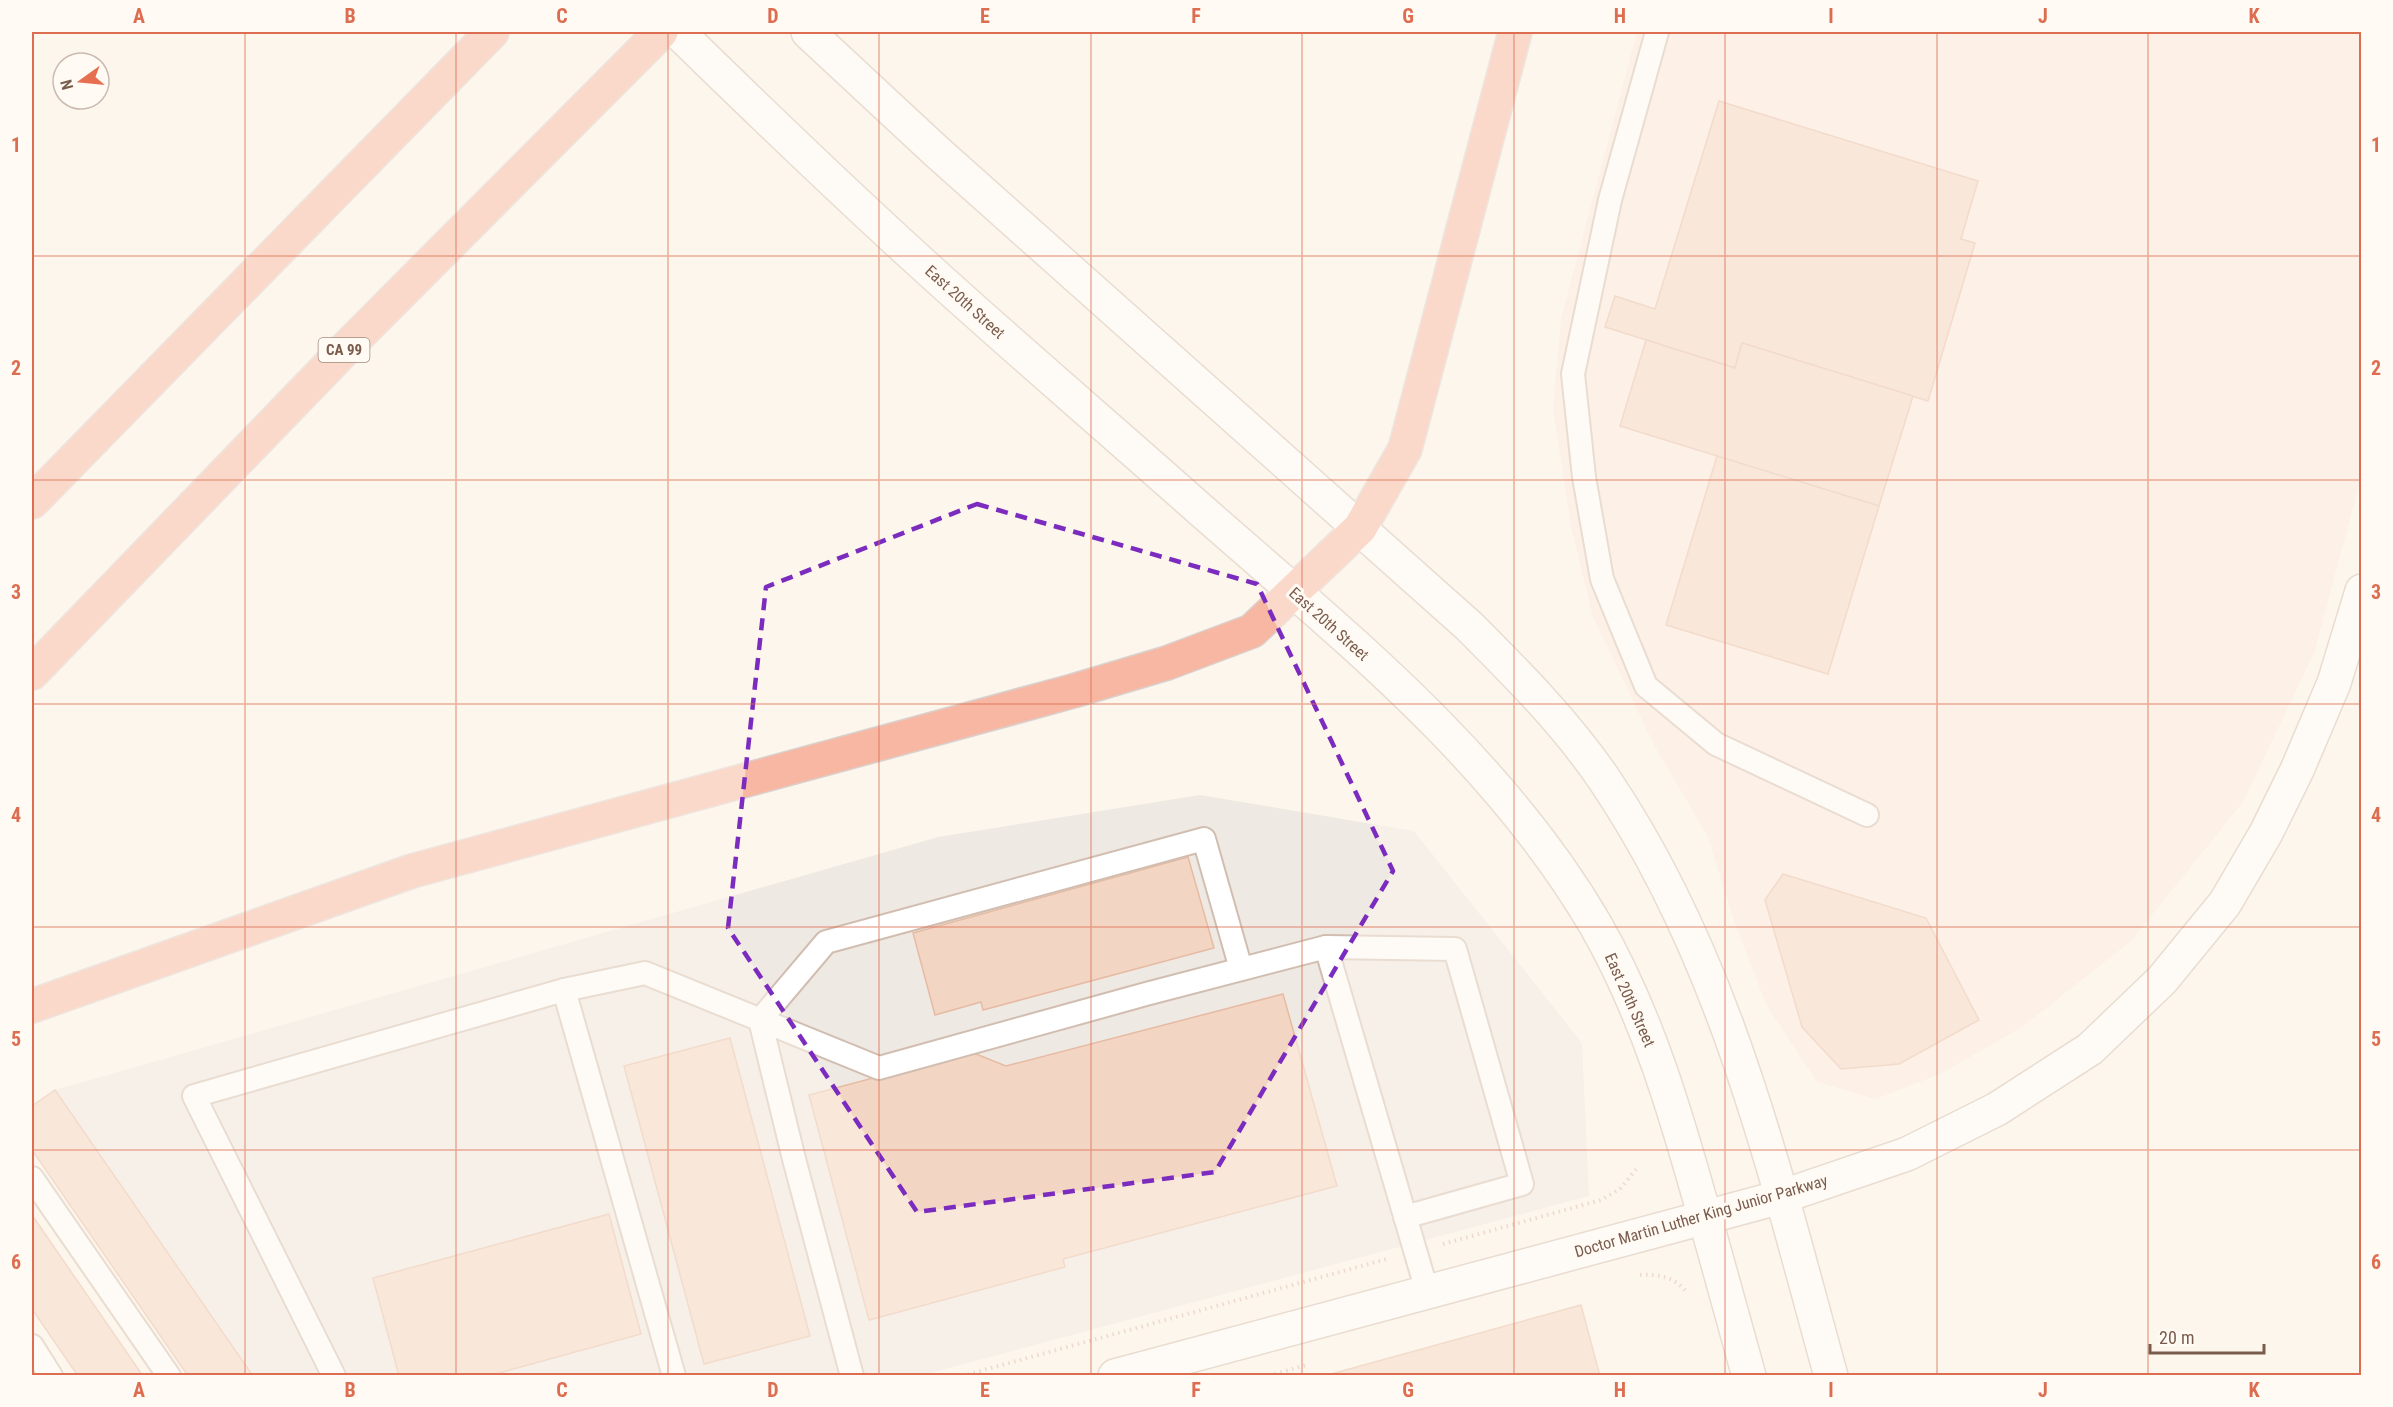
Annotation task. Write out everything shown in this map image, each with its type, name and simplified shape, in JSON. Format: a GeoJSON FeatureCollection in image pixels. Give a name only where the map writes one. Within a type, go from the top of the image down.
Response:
{"type":"FeatureCollection","features":[{"type":"Feature","properties":{"kind":"highway"},"geometry":{"type":"LineString","coordinates":[[32,502],[492,32]]}},
{"type":"Feature","properties":{"kind":"highway","name":"CA 99"},"geometry":{"type":"LineString","coordinates":[[32,673],[348,346],[661,32]]}},
{"type":"Feature","properties":{"kind":"highway"},"geometry":{"type":"LineString","coordinates":[[32,1006],[412,871],[793,768],[1167,663],[1252,632],[1360,528],[1405,449],[1515,32]]}},
{"type":"Feature","properties":{"kind":"street","name":"East 20th Street"},"geometry":{"type":"LineString","coordinates":[[678,32],[931,272],[1294,592],[1441,726],[1528,824],[1575,891],[1597,928],[1649,1040],[1671,1099],[1749,1376]]}},
{"type":"Feature","properties":{"kind":"street"},"geometry":{"type":"LineString","coordinates":[[808,32],[936,151],[1435,594],[1507,664],[1603,777],[1627,814],[1672,895],[1708,973],[1750,1088],[1831,1376]]}},
{"type":"Feature","properties":{"kind":"street","name":"Doctor Martin Luther King Junior Parkway"},"geometry":{"type":"LineString","coordinates":[[1115,1376],[1781,1197],[1907,1154],[1997,1108],[2090,1049],[2162,980],[2225,903],[2266,833],[2297,770],[2334,683],[2361,591]]}},
{"type":"Feature","properties":{"kind":"lane"},"geometry":{"type":"LineString","coordinates":[[1657,32],[1610,200],[1573,374],[1584,477],[1602,579],[1646,686],[1716,744],[1867,814]]}},
{"type":"Feature","properties":{"kind":"lane"},"geometry":{"type":"LineString","coordinates":[[760,1020],[826,942],[1204,839],[1241,969]]}},
{"type":"Feature","properties":{"kind":"lane"},"geometry":{"type":"LineString","coordinates":[[1326,947],[1427,1291]]}},
{"type":"Feature","properties":{"kind":"lane"},"geometry":{"type":"LineString","coordinates":[[334,1376],[194,1095],[564,990],[645,973],[879,1068],[1326,947],[1455,949],[1522,1184],[1405,1217]]}},
{"type":"Feature","properties":{"kind":"lane"},"geometry":{"type":"LineString","coordinates":[[564,990],[674,1376]]}},
{"type":"Feature","properties":{"kind":"lane"},"geometry":{"type":"LineString","coordinates":[[760,1020],[794,1159],[852,1376]]}},
{"type":"Feature","properties":{"kind":"lane"},"geometry":{"type":"LineString","coordinates":[[32,1178],[169,1376]]}},
{"type":"Feature","properties":{"kind":"lane"},"geometry":{"type":"LineString","coordinates":[[32,1346],[51,1376]]}},
{"type":"Feature","properties":{"kind":"path"},"geometry":{"type":"LineString","coordinates":[[962,1376],[1601,1200],[1620,1189],[1637,1168]]}},
{"type":"Feature","properties":{"kind":"path"},"geometry":{"type":"LineString","coordinates":[[1634,1276],[1652,1274],[1665,1277],[1684,1288],[1690,1298]]}},
{"type":"Feature","properties":{"kind":"path"},"geometry":{"type":"LineString","coordinates":[[1269,1376],[1314,1363]]}},
{"type":"Feature","properties":{"kind":"highlighted area"},"geometry":{"type":"Polygon","coordinates":[[[977,504],[1257,584],[1393,871],[1215,1172],[917,1212],[728,928],[766,587],[977,504]]]}},
{"type":"Feature","properties":{"kind":"shaded area"},"geometry":{"type":"Polygon","coordinates":[[[1637,32],[2361,32],[2361,478],[2314,653],[2243,802],[2131,941],[2022,1027],[1942,1073],[1876,1099],[1817,1082],[1767,1006],[1735,924],[1708,837],[1654,745],[1593,617],[1572,531],[1553,410],[1561,319],[1637,32]]]}},
{"type":"Feature","properties":{"kind":"shaded area"},"geometry":{"type":"Polygon","coordinates":[[[1200,795],[1414,831],[1582,1043],[1589,1196],[923,1375],[253,1375],[55,1090],[938,837],[1200,795]]]}},
{"type":"Feature","properties":{"kind":"building"},"geometry":{"type":"Polygon","coordinates":[[[1719,101],[1978,181],[1961,239],[1975,243],[1928,401],[1742,343],[1735,368],[1605,327],[1615,296],[1655,309],[1719,101]]]}},
{"type":"Feature","properties":{"kind":"building"},"geometry":{"type":"Polygon","coordinates":[[[1646,340],[1735,368],[1742,343],[1913,396],[1879,506],[1620,426],[1646,340]]]}},
{"type":"Feature","properties":{"kind":"building"},"geometry":{"type":"Polygon","coordinates":[[[1717,456],[1879,506],[1828,674],[1666,625],[1717,456]]]}},
{"type":"Feature","properties":{"kind":"building"},"geometry":{"type":"Polygon","coordinates":[[[1188,857],[1214,948],[983,1010],[981,1002],[935,1015],[913,933],[1188,857]]]}},
{"type":"Feature","properties":{"kind":"building"},"geometry":{"type":"Polygon","coordinates":[[[1783,874],[1926,918],[1979,1020],[1899,1064],[1841,1069],[1802,1027],[1765,900],[1783,874]]]}},
{"type":"Feature","properties":{"kind":"building"},"geometry":{"type":"Polygon","coordinates":[[[1283,994],[1337,1186],[1063,1259],[1065,1267],[869,1320],[809,1095],[971,1052],[1006,1066],[1283,994]]]}},
{"type":"Feature","properties":{"kind":"building"},"geometry":{"type":"Polygon","coordinates":[[[730,1038],[810,1336],[704,1364],[624,1066],[730,1038]]]}},
{"type":"Feature","properties":{"kind":"building"},"geometry":{"type":"Polygon","coordinates":[[[55,1090],[253,1376],[188,1376],[32,1150],[32,1106],[55,1090]]]}},
{"type":"Feature","properties":{"kind":"building"},"geometry":{"type":"Polygon","coordinates":[[[609,1214],[641,1334],[488,1376],[399,1376],[373,1278],[609,1214]]]}},
{"type":"Feature","properties":{"kind":"building"},"geometry":{"type":"Polygon","coordinates":[[[32,1215],[143,1376],[78,1376],[32,1309],[32,1215]]]}},
{"type":"Feature","properties":{"kind":"building"},"geometry":{"type":"Polygon","coordinates":[[[1581,1305],[1600,1376],[1324,1376],[1581,1305]]]}}]}
